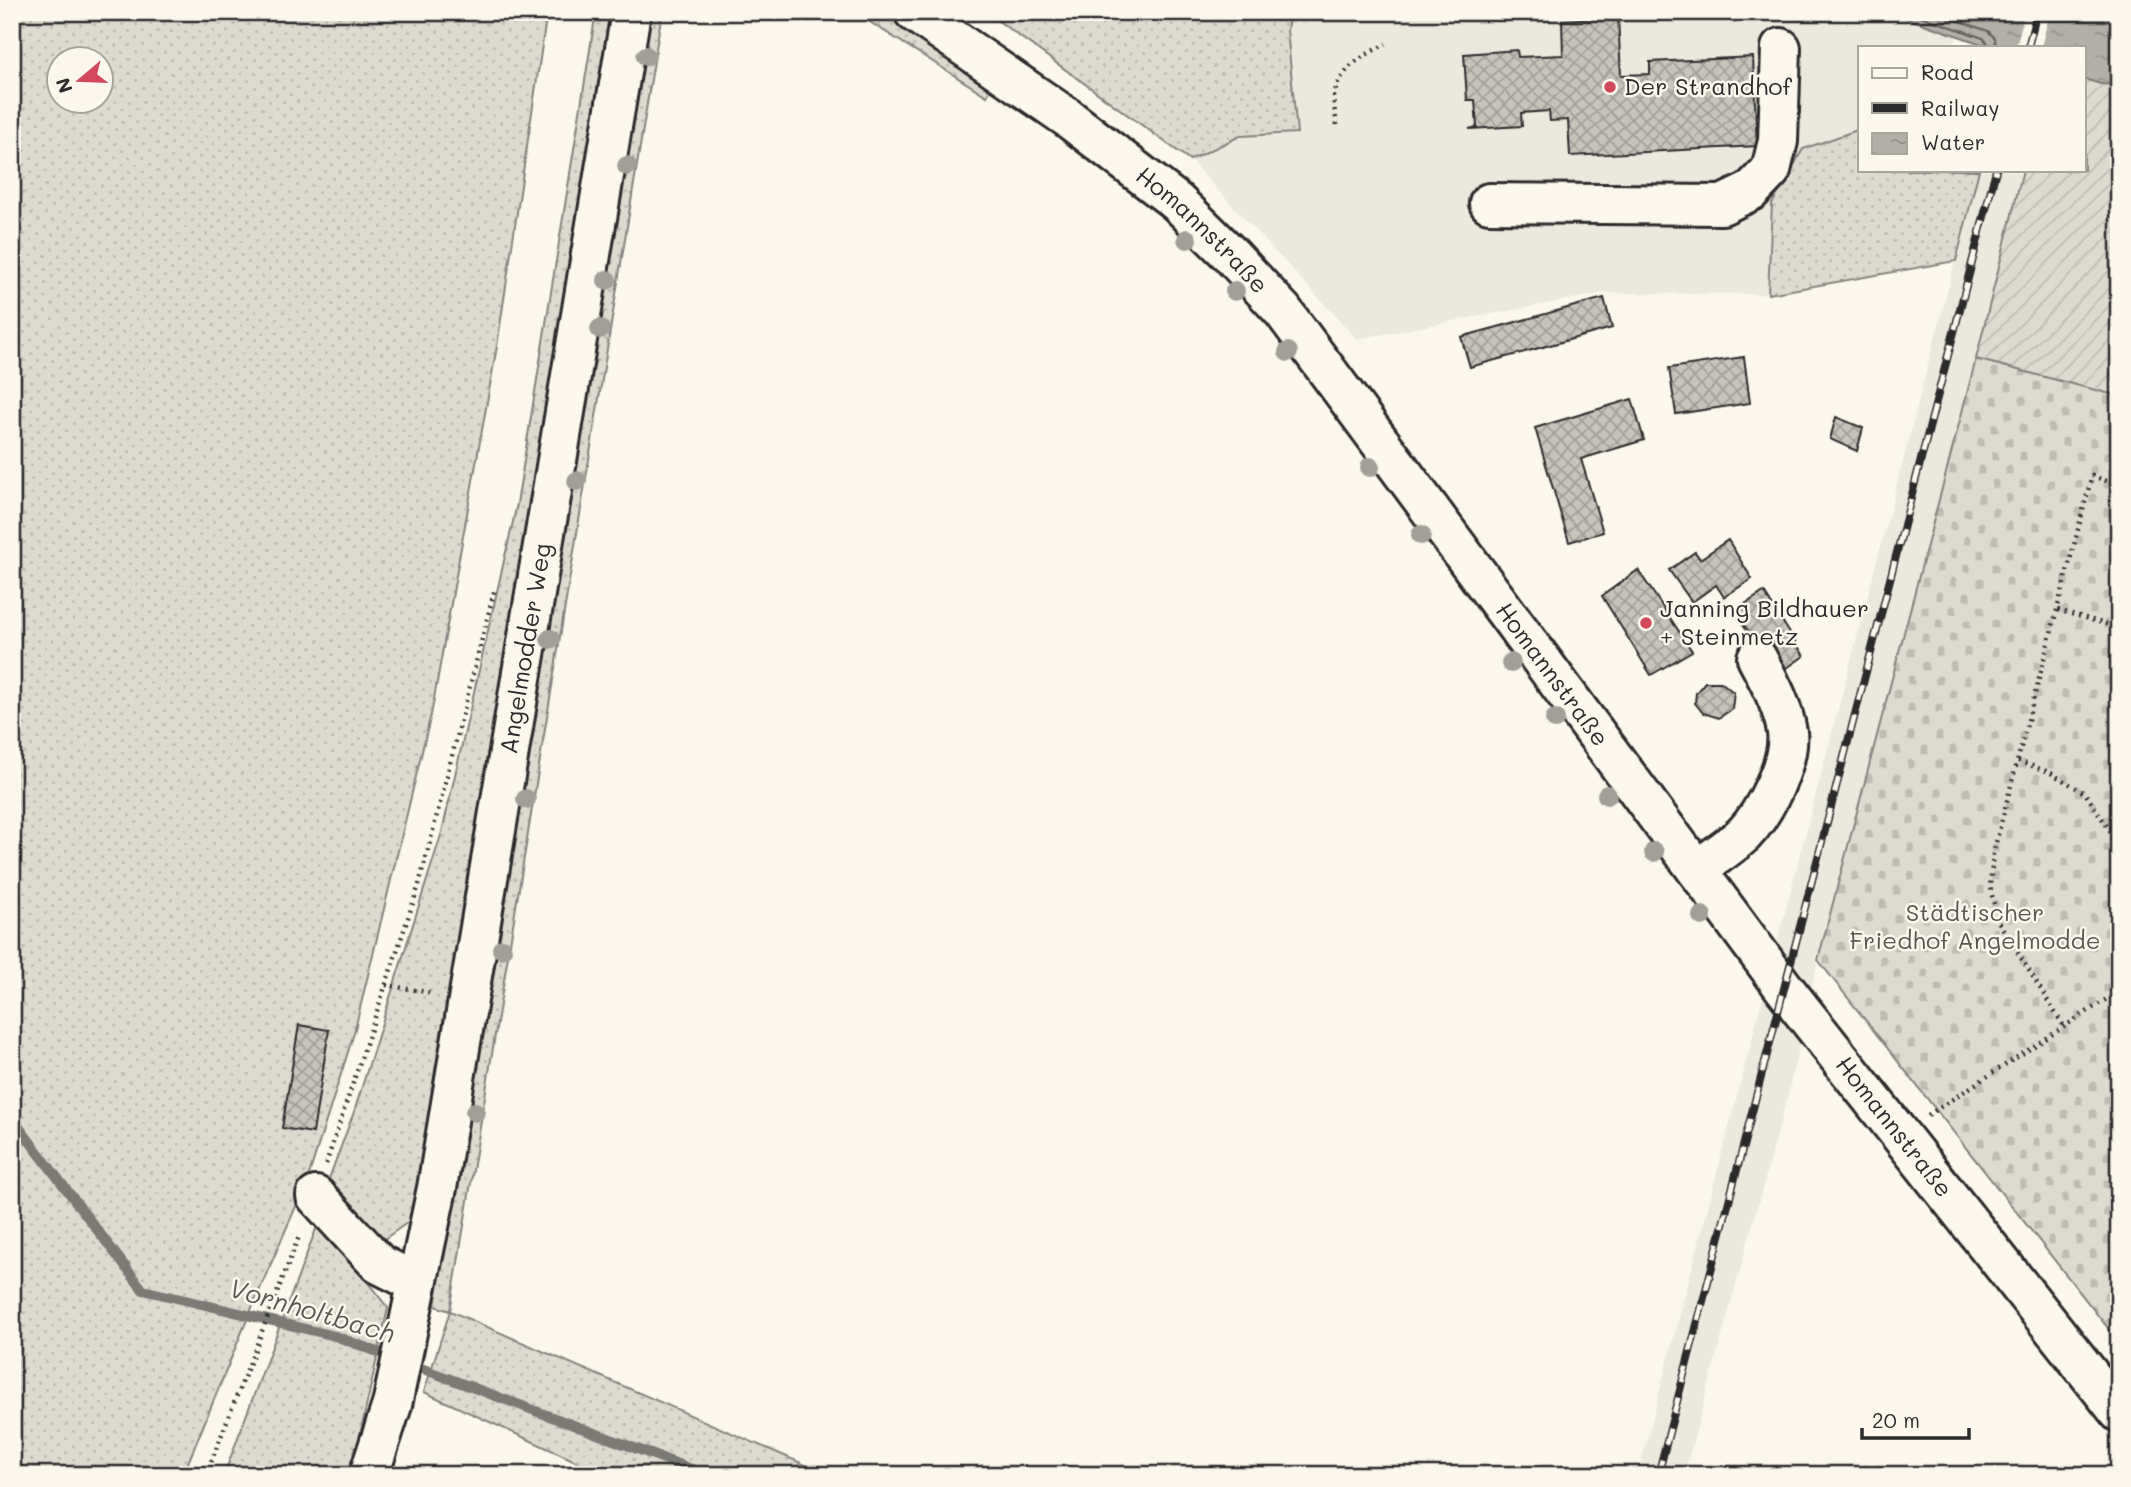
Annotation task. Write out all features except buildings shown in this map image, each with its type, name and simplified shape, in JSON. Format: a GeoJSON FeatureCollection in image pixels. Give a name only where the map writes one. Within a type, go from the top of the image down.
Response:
{"type":"FeatureCollection","features":[{"type":"Feature","properties":{"kind":"street","name":"Angelmodder Weg"},"geometry":{"type":"LineString","coordinates":[[369,1475],[392,1405],[437,1188],[631,12]]}},
{"type":"Feature","properties":{"kind":"street","name":"Homannstraße"},"geometry":{"type":"LineString","coordinates":[[914,12],[1068,118],[1177,202],[1283,311],[1784,988],[2119,1412]]}},
{"type":"Feature","properties":{"kind":"street"},"geometry":{"type":"LineString","coordinates":[[1489,203],[1722,205],[1751,191],[1771,170],[1778,141],[1781,48]]}},
{"type":"Feature","properties":{"kind":"street"},"geometry":{"type":"LineString","coordinates":[[1697,870],[1744,834],[1772,795],[1782,764],[1787,734],[1776,697],[1757,658]]}},
{"type":"Feature","properties":{"kind":"street"},"geometry":{"type":"LineString","coordinates":[[316,1196],[379,1264],[417,1283]]}},
{"type":"Feature","properties":{"kind":"path"},"geometry":{"type":"LineString","coordinates":[[1337,125],[1334,96],[1344,74],[1357,59],[1386,44]]}},
{"type":"Feature","properties":{"kind":"path"},"geometry":{"type":"LineString","coordinates":[[2063,1025],[1998,921],[1990,887],[1993,853],[2092,476],[2119,485]]}},
{"type":"Feature","properties":{"kind":"path","name":"Angelmodder Weg"},"geometry":{"type":"LineString","coordinates":[[206,1475],[316,1196],[419,885],[498,577]]}},
{"type":"Feature","properties":{"kind":"path"},"geometry":{"type":"LineString","coordinates":[[2058,610],[2119,628]]}},
{"type":"Feature","properties":{"kind":"path"},"geometry":{"type":"LineString","coordinates":[[2018,761],[2049,772],[2085,793],[2119,844]]}},
{"type":"Feature","properties":{"kind":"path"},"geometry":{"type":"LineString","coordinates":[[386,985],[468,1000]]}},
{"type":"Feature","properties":{"kind":"path"},"geometry":{"type":"LineString","coordinates":[[1899,1136],[2063,1025],[2119,991]]}},
{"type":"Feature","properties":{"kind":"shaded area"},"geometry":{"type":"Polygon","coordinates":[[[1290,12],[1889,12],[1957,37],[1953,46],[1858,46],[1858,129],[1853,130],[1772,204],[1768,294],[1604,293],[1357,339],[1190,160],[1240,136],[1297,133],[1287,30],[1290,12]]]}},
{"type":"Feature","properties":{"kind":"shaded area"},"geometry":{"type":"Polygon","coordinates":[[[1978,172],[2023,172],[1818,960],[1787,1098],[1684,1475],[1638,1475],[1978,172]]]}},
{"type":"Feature","properties":{"kind":"green space"},"geometry":{"type":"Polygon","coordinates":[[[12,12],[547,12],[497,346],[432,710],[354,1033],[307,1181],[183,1475],[12,1475],[12,12]]]}},
{"type":"Feature","properties":{"kind":"green space"},"geometry":{"type":"Polygon","coordinates":[[[596,12],[612,12],[418,1215],[376,1245],[327,1184],[355,1109],[442,832],[517,504],[596,12]]]}},
{"type":"Feature","properties":{"kind":"green space"},"geometry":{"type":"Polygon","coordinates":[[[646,12],[662,12],[450,1311],[435,1306],[646,12]]]}},
{"type":"Feature","properties":{"kind":"green space"},"geometry":{"type":"Polygon","coordinates":[[[854,12],[887,12],[993,85],[987,96],[854,12]]]}},
{"type":"Feature","properties":{"kind":"green space"},"geometry":{"type":"Polygon","coordinates":[[[986,12],[1290,12],[1287,30],[1297,133],[1240,136],[1190,160],[986,12]]]}},
{"type":"Feature","properties":{"kind":"green space"},"geometry":{"type":"Polygon","coordinates":[[[2086,79],[2101,84],[2119,85],[2119,396],[1976,359],[2023,172],[2086,172],[2086,79]]]}},
{"type":"Feature","properties":{"kind":"green space"},"geometry":{"type":"Polygon","coordinates":[[[1858,130],[1858,172],[1978,172],[1956,261],[1768,294],[1772,204],[1803,149],[1858,130]]]}},
{"type":"Feature","properties":{"kind":"green space","name":"Städtischer Friedhof Angelmodde"},"geometry":{"type":"Polygon","coordinates":[[[1976,359],[2119,396],[2119,1342],[1818,960],[1976,359]]]}},
{"type":"Feature","properties":{"kind":"green space"},"geometry":{"type":"Polygon","coordinates":[[[319,1221],[388,1308],[349,1475],[224,1475],[319,1221]]]}},
{"type":"Feature","properties":{"kind":"green space"},"geometry":{"type":"Polygon","coordinates":[[[450,1311],[817,1470],[818,1475],[606,1475],[424,1392],[450,1311]]]}},
{"type":"Feature","properties":{"kind":"water"},"geometry":{"type":"Polygon","coordinates":[[[1889,12],[2119,12],[2119,85],[2086,80],[2086,46],[1987,46],[1889,12]]]}},
{"type":"Feature","properties":{"kind":"pier"},"geometry":{"type":"Polygon","coordinates":[[[2025,12],[2050,12],[2041,46],[2016,46],[2025,12]]]}},
{"type":"Feature","properties":{"kind":"waterway","name":"Vornholtbach"},"geometry":{"type":"LineString","coordinates":[[12,1118],[143,1290],[335,1336],[707,1475]]}},
{"type":"Feature","properties":{"kind":"railway"},"geometry":{"type":"LineString","coordinates":[[2028,46],[2037,12]]}},
{"type":"Feature","properties":{"kind":"railway"},"geometry":{"type":"LineString","coordinates":[[1658,1475],[1995,172]]}},
{"type":"Feature","properties":{"kind":"place","name":"Der Strandhof"},"geometry":{"type":"Point","coordinates":[1610,87]}},
{"type":"Feature","properties":{"kind":"place","name":"Janning Bildhauer + Steinmetz"},"geometry":{"type":"Point","coordinates":[1646,623]}}]}
